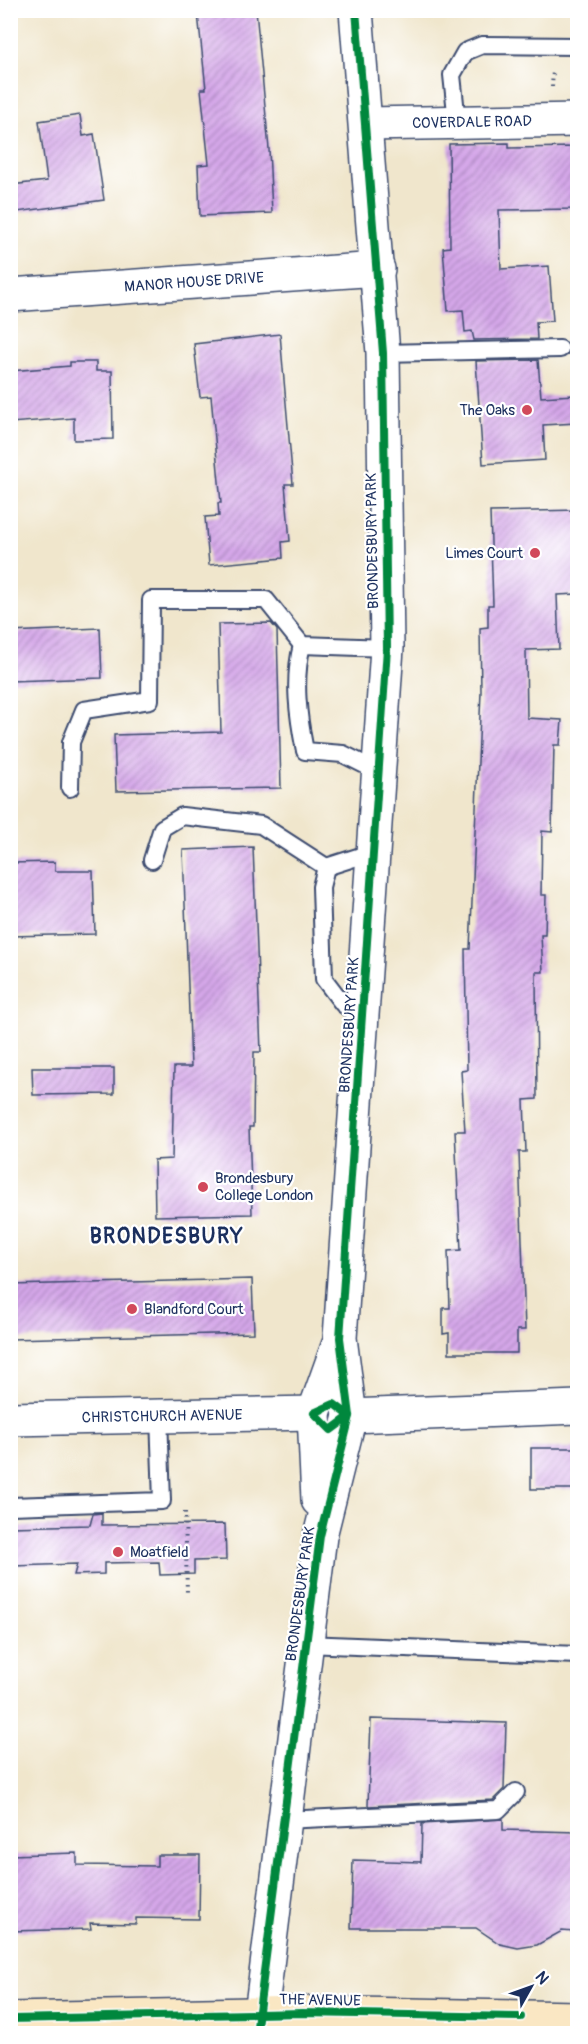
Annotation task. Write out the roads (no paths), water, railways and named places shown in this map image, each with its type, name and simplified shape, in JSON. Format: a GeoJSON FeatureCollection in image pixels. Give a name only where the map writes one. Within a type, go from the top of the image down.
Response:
{"type":"FeatureCollection","features":[{"type":"Feature","properties":{"kind":"street","name":"BRONDESBURY PARK"},"geometry":{"type":"LineString","coordinates":[[258,2024],[320,1536],[350,1416],[340,1338],[364,1018],[387,648],[383,353],[367,124],[356,10]]}},
{"type":"Feature","properties":{"kind":"street","name":"COVERDALE ROAD"},"geometry":{"type":"LineString","coordinates":[[367,124],[578,120]]}},
{"type":"Feature","properties":{"kind":"street","name":"MANOR HOUSE DRIVE"},"geometry":{"type":"LineString","coordinates":[[10,295],[378,269]]}},
{"type":"Feature","properties":{"kind":"street","name":"BRONDESBURY PARK"},"geometry":{"type":"LineString","coordinates":[[320,1536],[314,1413],[340,1338]]}},
{"type":"Feature","properties":{"kind":"street"},"geometry":{"type":"LineString","coordinates":[[350,1416],[578,1407]]}},
{"type":"Feature","properties":{"kind":"street","name":"CHRISTCHURCH AVENUE"},"geometry":{"type":"LineString","coordinates":[[10,1419],[314,1413]]}},
{"type":"Feature","properties":{"kind":"street","name":"THE AVENUE"},"geometry":{"type":"LineString","coordinates":[[10,2019],[258,2024],[578,2018]]}},
{"type":"Feature","properties":{"kind":"lane"},"geometry":{"type":"LineString","coordinates":[[457,122],[452,75],[465,52],[482,45],[578,46]]}},
{"type":"Feature","properties":{"kind":"lane"},"geometry":{"type":"LineString","coordinates":[[383,353],[560,349]]}},
{"type":"Feature","properties":{"kind":"lane"},"geometry":{"type":"LineString","coordinates":[[70,788],[71,742],[84,710],[150,700],[151,600],[266,600],[302,645],[387,648]]}},
{"type":"Feature","properties":{"kind":"lane"},"geometry":{"type":"LineString","coordinates":[[302,645],[298,660],[298,715],[305,751],[343,754],[379,772]]}},
{"type":"Feature","properties":{"kind":"lane"},"geometry":{"type":"LineString","coordinates":[[152,860],[162,828],[182,816],[261,825],[326,867]]}},
{"type":"Feature","properties":{"kind":"lane"},"geometry":{"type":"LineString","coordinates":[[326,867],[373,852]]}},
{"type":"Feature","properties":{"kind":"lane"},"geometry":{"type":"LineString","coordinates":[[326,867],[321,886],[324,979],[343,1005],[364,1018]]}},
{"type":"Feature","properties":{"kind":"lane"},"geometry":{"type":"LineString","coordinates":[[10,1506],[162,1502],[159,1416]]}},
{"type":"Feature","properties":{"kind":"lane"},"geometry":{"type":"LineString","coordinates":[[306,1644],[578,1655]]}},
{"type":"Feature","properties":{"kind":"lane"},"geometry":{"type":"LineString","coordinates":[[283,1820],[498,1810],[516,1792]]}},
{"type":"Feature","properties":{"kind":"place","name":"The Oaks"},"geometry":{"type":"Point","coordinates":[527,410]}},
{"type":"Feature","properties":{"kind":"place","name":"Limes Court"},"geometry":{"type":"Point","coordinates":[535,553]}},
{"type":"Feature","properties":{"kind":"place","name":"Brondesbury College London"},"geometry":{"type":"Point","coordinates":[203,1187]}},
{"type":"Feature","properties":{"kind":"place","name":"Blandford Court"},"geometry":{"type":"Point","coordinates":[132,1309]}},
{"type":"Feature","properties":{"kind":"place","name":"Moatfield"},"geometry":{"type":"Point","coordinates":[118,1552]}},
{"type":"Feature","properties":{"kind":"district","name":"BRONDESBURY"},"geometry":{"type":"Point","coordinates":[167,1236]}}]}
